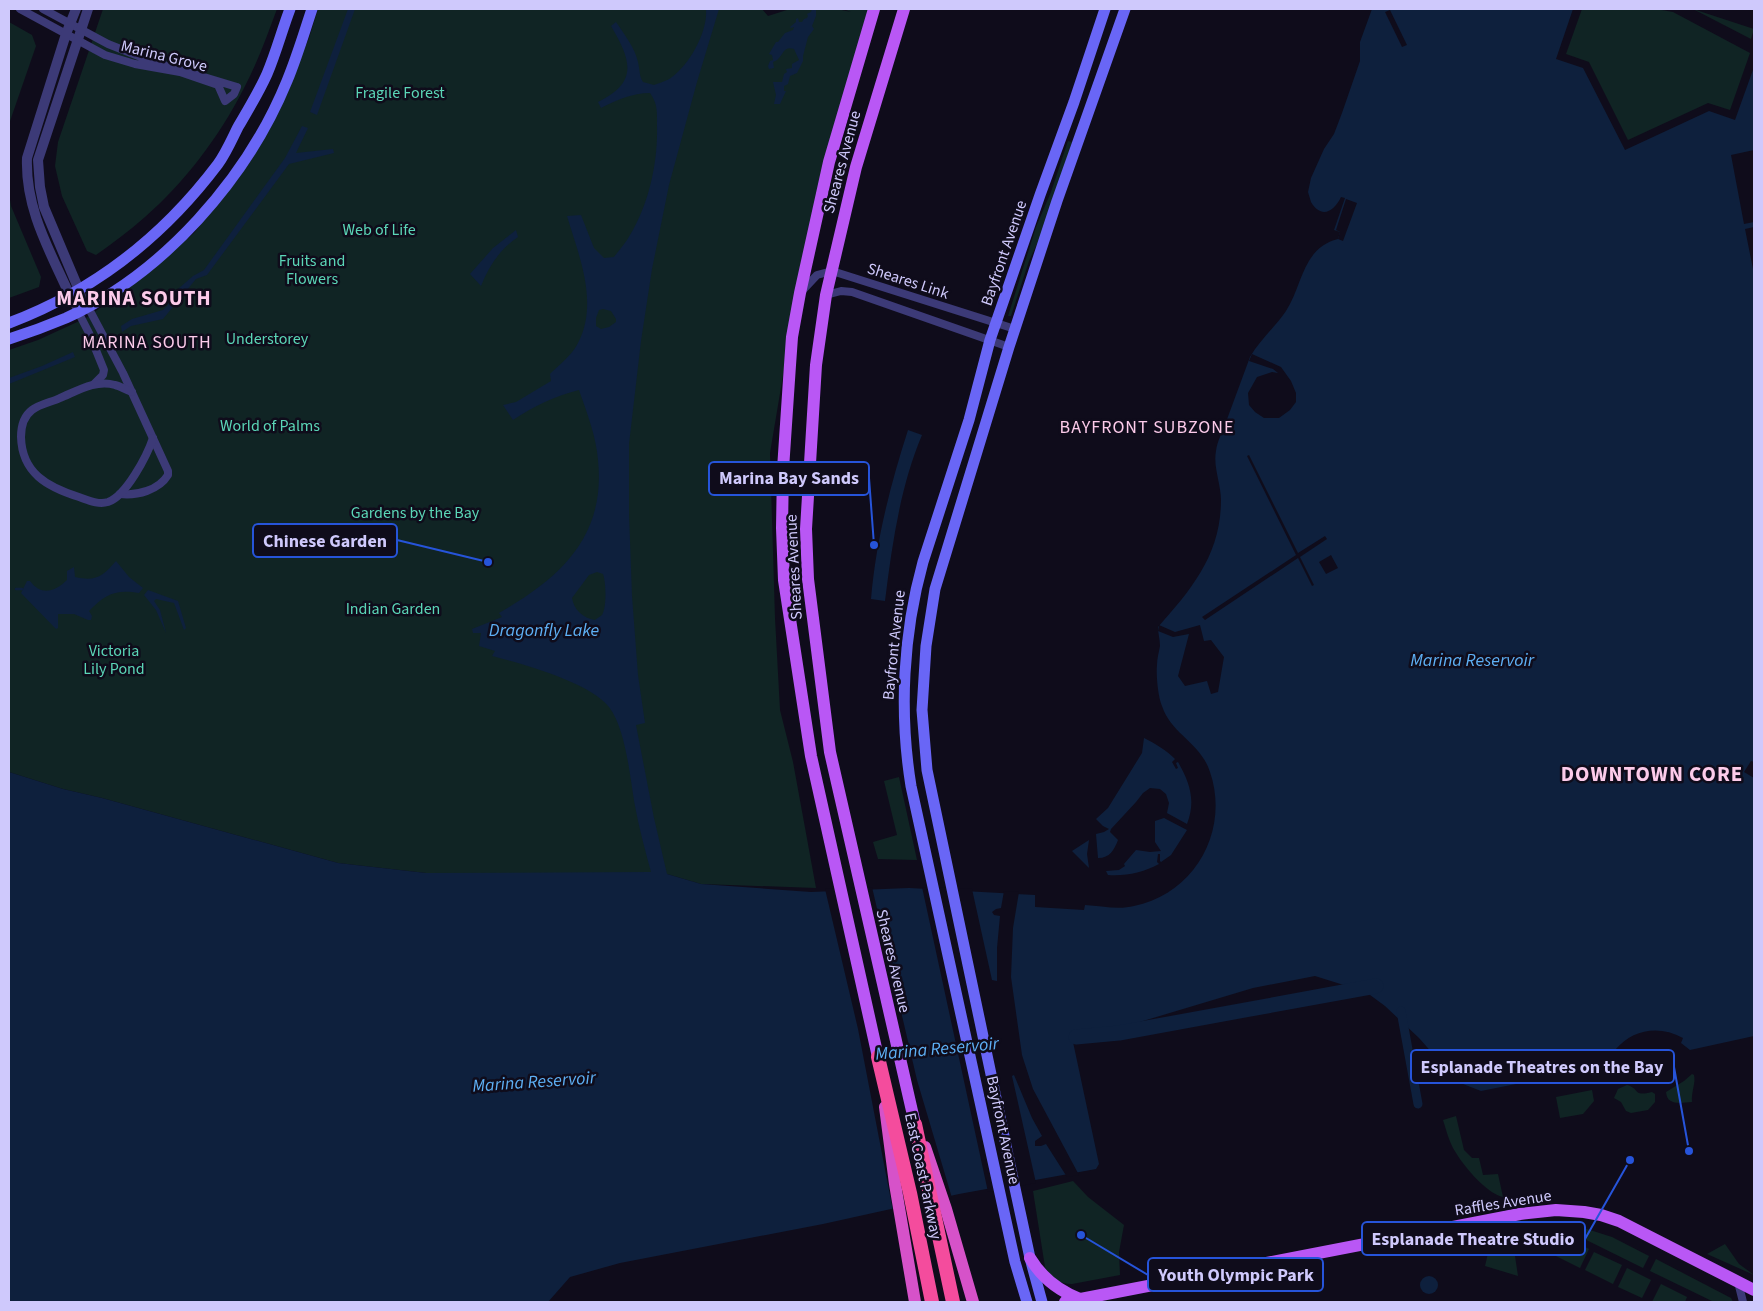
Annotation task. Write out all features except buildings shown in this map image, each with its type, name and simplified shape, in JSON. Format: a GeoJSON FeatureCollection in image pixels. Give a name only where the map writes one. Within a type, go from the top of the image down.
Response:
{"type":"FeatureCollection","features":[{"type":"Feature","properties":{"kind":"highway","name":"East Coast Parkway"},"geometry":{"type":"LineString","coordinates":[[878,1057],[910,1193],[932,1302]]}},
{"type":"Feature","properties":{"kind":"highway"},"geometry":{"type":"LineString","coordinates":[[878,1057],[895,1184],[915,1302]]}},
{"type":"Feature","properties":{"kind":"highway","name":"East Coast Parkway"},"geometry":{"type":"LineString","coordinates":[[915,1124],[953,1302]]}},
{"type":"Feature","properties":{"kind":"highway"},"geometry":{"type":"LineString","coordinates":[[915,1124],[940,1191],[973,1302]]}},
{"type":"Feature","properties":{"kind":"main road"},"geometry":{"type":"LineString","coordinates":[[9,323],[75,293],[129,257],[150,240],[172,218],[219,163],[268,72],[290,9]]}},
{"type":"Feature","properties":{"kind":"main road"},"geometry":{"type":"LineString","coordinates":[[9,340],[65,318],[130,281],[177,241],[199,218],[235,175],[264,129],[287,81],[312,9]]}},
{"type":"Feature","properties":{"kind":"main road","name":"Sheares Avenue"},"geometry":{"type":"LineString","coordinates":[[874,9],[830,162],[800,293],[792,337],[783,469],[782,528],[784,580],[811,756],[878,1057]]}},
{"type":"Feature","properties":{"kind":"main road","name":"Sheares Avenue"},"geometry":{"type":"LineString","coordinates":[[904,9],[856,167],[826,295],[816,365],[806,529],[808,579],[830,752],[915,1124]]}},
{"type":"Feature","properties":{"kind":"main road","name":"Bayfront Avenue"},"geometry":{"type":"LineString","coordinates":[[1027,1302],[1015,1262],[912,786],[904,709],[908,641],[915,593],[923,562],[969,420],[990,340],[1105,9]]}},
{"type":"Feature","properties":{"kind":"main road","name":"Bayfront Avenue"},"geometry":{"type":"LineString","coordinates":[[1042,1302],[1030,1258],[929,782],[922,710],[926,646],[934,596],[1009,347],[1057,201],[1124,9]]}},
{"type":"Feature","properties":{"kind":"main road","name":"Raffles Avenue"},"geometry":{"type":"LineString","coordinates":[[1065,1302],[1520,1214],[1556,1210],[1584,1212],[1619,1221],[1754,1290]]}},
{"type":"Feature","properties":{"kind":"main road"},"geometry":{"type":"LineString","coordinates":[[1030,1258],[1043,1277],[1053,1285],[1080,1299]]}},
{"type":"Feature","properties":{"kind":"street","name":"Marina Grove"},"geometry":{"type":"LineString","coordinates":[[20,9],[68,29],[81,30],[108,44],[151,60],[236,87],[234,94],[225,100],[218,84],[180,72],[136,64],[105,55],[77,40],[68,29],[44,9]]}},
{"type":"Feature","properties":{"kind":"street"},"geometry":{"type":"LineString","coordinates":[[76,9],[27,158],[27,176],[34,213],[75,293],[88,306],[132,392],[168,471],[167,478],[163,482],[143,492],[132,496],[120,494]]}},
{"type":"Feature","properties":{"kind":"street"},"geometry":{"type":"LineString","coordinates":[[88,9],[38,160],[44,207],[75,293],[77,312],[104,370],[103,375],[94,384],[32,410],[21,427],[22,449],[33,473],[59,491],[94,502],[107,502],[120,494],[149,450],[153,438]]}},
{"type":"Feature","properties":{"kind":"street"},"geometry":{"type":"LineString","coordinates":[[800,293],[817,275],[822,272],[832,271]]}},
{"type":"Feature","properties":{"kind":"street","name":"Sheares Link"},"geometry":{"type":"LineString","coordinates":[[832,271],[1015,329]]}},
{"type":"Feature","properties":{"kind":"street","name":"Sheares Link"},"geometry":{"type":"LineString","coordinates":[[826,295],[841,291],[852,292],[1009,347]]}},
{"type":"Feature","properties":{"kind":"street"},"geometry":{"type":"LineString","coordinates":[[94,384],[114,384],[132,392]]}},
{"type":"Feature","properties":{"kind":"street"},"geometry":{"type":"LineString","coordinates":[[1738,1282],[1743,1302]]}},
{"type":"Feature","properties":{"kind":"green space"},"geometry":{"type":"Polygon","coordinates":[[[103,9],[277,9],[243,90],[212,142],[187,174],[160,203],[133,227],[96,255],[87,251],[62,196],[55,166],[58,142],[103,9]]]}},
{"type":"Feature","properties":{"kind":"green space","name":"Gardens by the Bay"},"geometry":{"type":"Polygon","coordinates":[[[318,9],[762,9],[768,16],[790,9],[837,9],[851,12],[843,9],[872,9],[804,250],[770,453],[780,710],[793,762],[816,888],[701,884],[667,874],[426,873],[338,863],[63,789],[9,772],[9,350],[38,340],[86,318],[139,280],[194,233],[239,178],[277,114],[309,38],[318,9]]]}},
{"type":"Feature","properties":{"kind":"green space"},"geometry":{"type":"Polygon","coordinates":[[[1582,9],[1656,9],[1673,12],[1750,53],[1730,110],[1708,103],[1628,140],[1589,62],[1566,54],[1582,9]]]}},
{"type":"Feature","properties":{"kind":"green space"},"geometry":{"type":"Polygon","coordinates":[[[1693,9],[1754,29],[1751,39],[1693,9]]]}},
{"type":"Feature","properties":{"kind":"green space"},"geometry":{"type":"Polygon","coordinates":[[[9,22],[32,35],[36,46],[9,124],[9,22]]]}},
{"type":"Feature","properties":{"kind":"green space"},"geometry":{"type":"Polygon","coordinates":[[[1068,141],[1072,142],[1044,229],[1029,261],[1011,316],[1008,316],[1036,227],[1051,192],[1068,141]]]}},
{"type":"Feature","properties":{"kind":"green space"},"geometry":{"type":"Polygon","coordinates":[[[9,194],[11,206],[41,277],[39,287],[9,298],[9,194]]]}},
{"type":"Feature","properties":{"kind":"green space"},"geometry":{"type":"Polygon","coordinates":[[[899,777],[917,860],[878,859],[873,842],[897,835],[884,781],[899,777]]]}},
{"type":"Feature","properties":{"kind":"green space"},"geometry":{"type":"Polygon","coordinates":[[[1692,1074],[1694,1075],[1694,1084],[1692,1102],[1675,1103],[1669,1100],[1666,1092],[1692,1074]]]}},
{"type":"Feature","properties":{"kind":"green space"},"geometry":{"type":"Polygon","coordinates":[[[1627,1085],[1642,1094],[1652,1092],[1655,1094],[1655,1102],[1648,1110],[1631,1113],[1626,1111],[1621,1102],[1614,1098],[1618,1089],[1627,1085]]]}},
{"type":"Feature","properties":{"kind":"green space"},"geometry":{"type":"Polygon","coordinates":[[[1592,1090],[1594,1101],[1583,1114],[1560,1118],[1556,1097],[1592,1090]]]}},
{"type":"Feature","properties":{"kind":"green space"},"geometry":{"type":"Polygon","coordinates":[[[1456,1116],[1464,1150],[1472,1158],[1479,1158],[1483,1175],[1498,1174],[1503,1197],[1489,1190],[1481,1183],[1456,1153],[1449,1140],[1443,1120],[1456,1116]]]}},
{"type":"Feature","properties":{"kind":"green space"},"geometry":{"type":"Polygon","coordinates":[[[1073,1181],[1088,1197],[1124,1225],[1119,1252],[1120,1275],[1067,1284],[1056,1280],[1045,1267],[1033,1191],[1073,1181]]]}},
{"type":"Feature","properties":{"kind":"green space"},"geometry":{"type":"Polygon","coordinates":[[[1568,1223],[1612,1237],[1649,1256],[1643,1268],[1564,1229],[1568,1223]]]}},
{"type":"Feature","properties":{"kind":"green space"},"geometry":{"type":"Polygon","coordinates":[[[1561,1235],[1589,1249],[1580,1268],[1552,1254],[1561,1235]]]}},
{"type":"Feature","properties":{"kind":"green space"},"geometry":{"type":"Polygon","coordinates":[[[1725,1244],[1739,1264],[1754,1275],[1707,1254],[1725,1244]]]}},
{"type":"Feature","properties":{"kind":"green space"},"geometry":{"type":"Polygon","coordinates":[[[1490,1245],[1515,1256],[1518,1276],[1485,1266],[1490,1245]]]}},
{"type":"Feature","properties":{"kind":"green space"},"geometry":{"type":"Polygon","coordinates":[[[1594,1252],[1622,1265],[1613,1284],[1585,1270],[1594,1252]]]}},
{"type":"Feature","properties":{"kind":"green space"},"geometry":{"type":"Polygon","coordinates":[[[1656,1259],[1731,1298],[1733,1302],[1714,1302],[1650,1271],[1656,1259]]]}},
{"type":"Feature","properties":{"kind":"green space"},"geometry":{"type":"Polygon","coordinates":[[[1627,1268],[1651,1280],[1642,1298],[1618,1287],[1627,1268]]]}},
{"type":"Feature","properties":{"kind":"green space"},"geometry":{"type":"Polygon","coordinates":[[[1661,1284],[1687,1297],[1685,1302],[1652,1302],[1661,1284]]]}},
{"type":"Feature","properties":{"kind":"water"},"geometry":{"type":"Polygon","coordinates":[[[348,9],[355,9],[317,115],[310,112],[348,9]]]}},
{"type":"Feature","properties":{"kind":"water","name":"Marina Reservoir"},"geometry":{"type":"Polygon","coordinates":[[[706,9],[719,9],[669,185],[652,269],[641,341],[629,444],[632,596],[638,675],[645,723],[636,725],[667,874],[701,884],[811,892],[909,888],[1035,895],[1035,907],[1084,910],[1085,905],[1122,908],[1156,899],[1174,888],[1190,874],[1202,856],[1211,837],[1215,816],[1215,794],[1210,772],[1200,753],[1166,716],[1158,692],[1157,660],[1160,646],[1158,627],[1193,584],[1210,554],[1216,537],[1220,519],[1221,500],[1215,457],[1219,440],[1250,357],[1286,311],[1310,259],[1317,250],[1338,239],[1340,232],[1334,230],[1345,198],[1341,197],[1331,210],[1323,212],[1311,202],[1308,192],[1311,178],[1324,149],[1334,134],[1342,113],[1360,61],[1360,42],[1372,9],[1573,9],[1556,59],[1583,68],[1625,150],[1709,111],[1735,120],[1754,67],[1754,150],[1731,155],[1744,224],[1754,222],[1754,227],[1745,229],[1754,274],[1754,762],[1751,761],[1744,772],[1754,778],[1754,1036],[1690,1050],[1681,1043],[1683,1038],[1674,1034],[1665,1031],[1647,1031],[1630,1037],[1622,1043],[1615,1050],[1619,1054],[1612,1065],[1481,1091],[1458,1082],[1419,1038],[1385,1006],[1366,992],[1315,976],[1253,988],[1073,1042],[1099,1164],[1096,1169],[959,1194],[823,1224],[620,1263],[570,1277],[548,1302],[9,1302],[9,772],[63,789],[338,863],[426,873],[651,872],[642,839],[620,728],[609,707],[600,698],[587,690],[555,675],[492,656],[495,651],[479,646],[481,633],[473,633],[472,629],[502,617],[499,613],[521,600],[559,570],[574,552],[586,533],[594,511],[599,487],[597,451],[591,425],[579,390],[545,402],[513,420],[503,405],[516,402],[551,381],[550,374],[572,352],[584,328],[587,312],[585,280],[567,216],[581,215],[594,248],[604,258],[614,257],[627,241],[637,223],[651,182],[657,140],[657,117],[653,97],[650,93],[637,94],[601,108],[598,102],[620,86],[625,78],[627,69],[623,49],[611,26],[616,22],[632,46],[637,57],[643,82],[654,85],[670,78],[685,64],[701,37],[706,18],[706,9]],[[599,310],[596,318],[596,326],[601,329],[609,327],[616,322],[611,311],[599,310]],[[597,572],[589,575],[572,598],[580,613],[595,620],[602,615],[605,601],[603,574],[597,572]]]}},
{"type":"Feature","properties":{"kind":"water"},"geometry":{"type":"Polygon","coordinates":[[[812,9],[816,9],[816,16],[812,26],[814,29],[808,37],[803,61],[797,73],[790,76],[788,84],[784,86],[784,91],[786,91],[780,104],[774,104],[776,95],[773,82],[782,82],[784,74],[787,72],[786,69],[792,68],[792,64],[799,60],[794,49],[788,48],[773,62],[774,68],[769,69],[770,61],[773,60],[772,55],[769,54],[776,42],[785,33],[793,30],[794,27],[790,27],[796,22],[796,19],[798,18],[799,22],[802,22],[807,18],[807,14],[812,9]]]}},
{"type":"Feature","properties":{"kind":"water"},"geometry":{"type":"Polygon","coordinates":[[[302,126],[308,128],[296,153],[333,149],[334,153],[289,164],[207,275],[196,279],[163,319],[131,326],[122,332],[121,326],[132,319],[163,310],[168,305],[170,296],[193,276],[204,270],[285,158],[302,126]]]}},
{"type":"Feature","properties":{"kind":"water"},"geometry":{"type":"Polygon","coordinates":[[[516,230],[518,237],[496,258],[481,286],[470,274],[493,248],[516,230]]]}},
{"type":"Feature","properties":{"kind":"water"},"geometry":{"type":"Polygon","coordinates":[[[73,352],[75,357],[9,384],[9,378],[73,352]]]}},
{"type":"Feature","properties":{"kind":"water"},"geometry":{"type":"Polygon","coordinates":[[[908,430],[922,435],[902,496],[885,601],[871,599],[876,556],[885,514],[908,430]]]}},
{"type":"Feature","properties":{"kind":"water"},"geometry":{"type":"Polygon","coordinates":[[[116,561],[129,577],[143,588],[139,593],[117,592],[100,600],[89,611],[92,616],[91,620],[74,614],[58,614],[58,628],[56,629],[21,593],[27,581],[30,581],[39,589],[53,590],[67,580],[67,571],[74,567],[75,577],[88,579],[103,574],[116,561]]]}},
{"type":"Feature","properties":{"kind":"water"},"geometry":{"type":"Polygon","coordinates":[[[148,590],[178,601],[186,628],[184,630],[174,603],[156,599],[154,601],[160,610],[166,633],[156,610],[144,595],[148,590]]]}},
{"type":"Feature","properties":{"kind":"water"},"geometry":{"type":"Polygon","coordinates":[[[1144,738],[1168,753],[1175,759],[1172,762],[1176,769],[1178,768],[1176,763],[1178,762],[1182,770],[1191,800],[1190,816],[1187,824],[1167,813],[1169,803],[1166,794],[1160,789],[1150,788],[1143,793],[1111,829],[1110,832],[1118,840],[1113,850],[1106,857],[1098,858],[1096,834],[1109,829],[1096,819],[1108,808],[1142,753],[1144,738]]]}},
{"type":"Feature","properties":{"kind":"water"},"geometry":{"type":"Polygon","coordinates":[[[1164,818],[1187,830],[1171,855],[1161,862],[1160,854],[1158,854],[1157,862],[1159,864],[1147,870],[1122,875],[1108,875],[1106,871],[1119,870],[1125,866],[1124,864],[1136,850],[1161,851],[1155,842],[1155,821],[1164,818]]]}},
{"type":"Feature","properties":{"kind":"water"},"geometry":{"type":"Polygon","coordinates":[[[1089,840],[1087,854],[1089,868],[1072,851],[1089,840]]]}},
{"type":"Feature","properties":{"kind":"water"},"geometry":{"type":"Polygon","coordinates":[[[1429,1276],[1435,1279],[1438,1285],[1435,1291],[1429,1294],[1423,1291],[1420,1285],[1423,1279],[1429,1276]]]}},
{"type":"Feature","properties":{"kind":"pier"},"geometry":{"type":"Polygon","coordinates":[[[1390,10],[1407,45],[1402,47],[1385,12],[1390,10]]]}},
{"type":"Feature","properties":{"kind":"pier"},"geometry":{"type":"Polygon","coordinates":[[[1346,199],[1357,203],[1343,241],[1338,239],[1340,232],[1336,230],[1346,199]]]}},
{"type":"Feature","properties":{"kind":"pier"},"geometry":{"type":"Polygon","coordinates":[[[1252,354],[1281,367],[1291,381],[1296,393],[1296,402],[1290,410],[1279,418],[1264,418],[1249,405],[1248,393],[1257,377],[1272,372],[1278,373],[1273,369],[1249,361],[1252,354]]]}},
{"type":"Feature","properties":{"kind":"pier"},"geometry":{"type":"Polygon","coordinates":[[[1249,455],[1298,553],[1325,536],[1327,539],[1300,557],[1314,585],[1312,586],[1298,558],[1205,620],[1202,617],[1296,555],[1247,456],[1249,455]]]}},
{"type":"Feature","properties":{"kind":"pier"},"geometry":{"type":"Polygon","coordinates":[[[1331,555],[1338,568],[1326,574],[1319,562],[1331,555]]]}},
{"type":"Feature","properties":{"kind":"pier"},"geometry":{"type":"Polygon","coordinates":[[[1159,625],[1175,632],[1200,625],[1204,641],[1211,640],[1224,657],[1218,692],[1211,694],[1207,681],[1185,686],[1178,676],[1189,634],[1173,637],[1158,631],[1159,625]]]}},
{"type":"Feature","properties":{"kind":"pier"},"geometry":{"type":"Polygon","coordinates":[[[872,887],[917,1080],[952,1198],[893,1211],[858,1029],[825,889],[872,887]]]}},
{"type":"Feature","properties":{"kind":"pier"},"geometry":{"type":"Polygon","coordinates":[[[922,887],[972,889],[992,980],[997,981],[997,948],[1000,916],[994,915],[992,912],[1001,908],[1004,891],[1019,892],[1013,928],[1011,977],[1022,1055],[1033,1089],[1079,1175],[1067,1177],[1046,1144],[1035,1146],[1035,1141],[1042,1136],[1032,1118],[1014,1075],[1012,1076],[1036,1183],[988,1192],[922,887]]]}},
{"type":"Feature","properties":{"kind":"waterway"},"geometry":{"type":"LineString","coordinates":[[16,589],[22,589]]}},
{"type":"Feature","properties":{"kind":"waterway","name":"Marina Reservoir"},"geometry":{"type":"LineString","coordinates":[[1076,1037],[1119,1033],[1376,986]]}},
{"type":"Feature","properties":{"kind":"waterway"},"geometry":{"type":"LineString","coordinates":[[1401,1011],[1418,1104]]}},
{"type":"Feature","properties":{"kind":"place","name":"Marina Bay Sands"},"geometry":{"type":"Point","coordinates":[874,545]}},
{"type":"Feature","properties":{"kind":"place","name":"Chinese Garden"},"geometry":{"type":"Point","coordinates":[488,562]}},
{"type":"Feature","properties":{"kind":"place","name":"Esplanade Theatres on the Bay"},"geometry":{"type":"Point","coordinates":[1689,1151]}},
{"type":"Feature","properties":{"kind":"place","name":"Esplanade Theatre Studio"},"geometry":{"type":"Point","coordinates":[1630,1160]}},
{"type":"Feature","properties":{"kind":"place","name":"Youth Olympic Park"},"geometry":{"type":"Point","coordinates":[1081,1235]}},
{"type":"Feature","properties":{"kind":"district","name":"MARINA SOUTH"},"geometry":{"type":"Point","coordinates":[134,298]}},
{"type":"Feature","properties":{"kind":"district","name":"MARINA SOUTH"},"geometry":{"type":"Point","coordinates":[147,342]}},
{"type":"Feature","properties":{"kind":"district","name":"BAYFRONT SUBZONE"},"geometry":{"type":"Point","coordinates":[1147,427]}},
{"type":"Feature","properties":{"kind":"district","name":"DOWNTOWN CORE"},"geometry":{"type":"Point","coordinates":[1652,774]}},
{"type":"Feature","properties":{"kind":"park label","name":"Fragile Forest"},"geometry":{"type":"Point","coordinates":[400,93]}},
{"type":"Feature","properties":{"kind":"park label","name":"Web of Life"},"geometry":{"type":"Point","coordinates":[379,230]}},
{"type":"Feature","properties":{"kind":"park label","name":"Fruits and Flowers"},"geometry":{"type":"Point","coordinates":[312,270]}},
{"type":"Feature","properties":{"kind":"park label","name":"Understorey"},"geometry":{"type":"Point","coordinates":[267,339]}},
{"type":"Feature","properties":{"kind":"park label","name":"World of Palms"},"geometry":{"type":"Point","coordinates":[270,426]}},
{"type":"Feature","properties":{"kind":"park label","name":"Indian Garden"},"geometry":{"type":"Point","coordinates":[393,609]}},
{"type":"Feature","properties":{"kind":"park label","name":"Victoria Lily Pond"},"geometry":{"type":"Point","coordinates":[114,660]}},
{"type":"Feature","properties":{"kind":"water label","name":"Dragonfly Lake"},"geometry":{"type":"Point","coordinates":[544,630]}}]}
